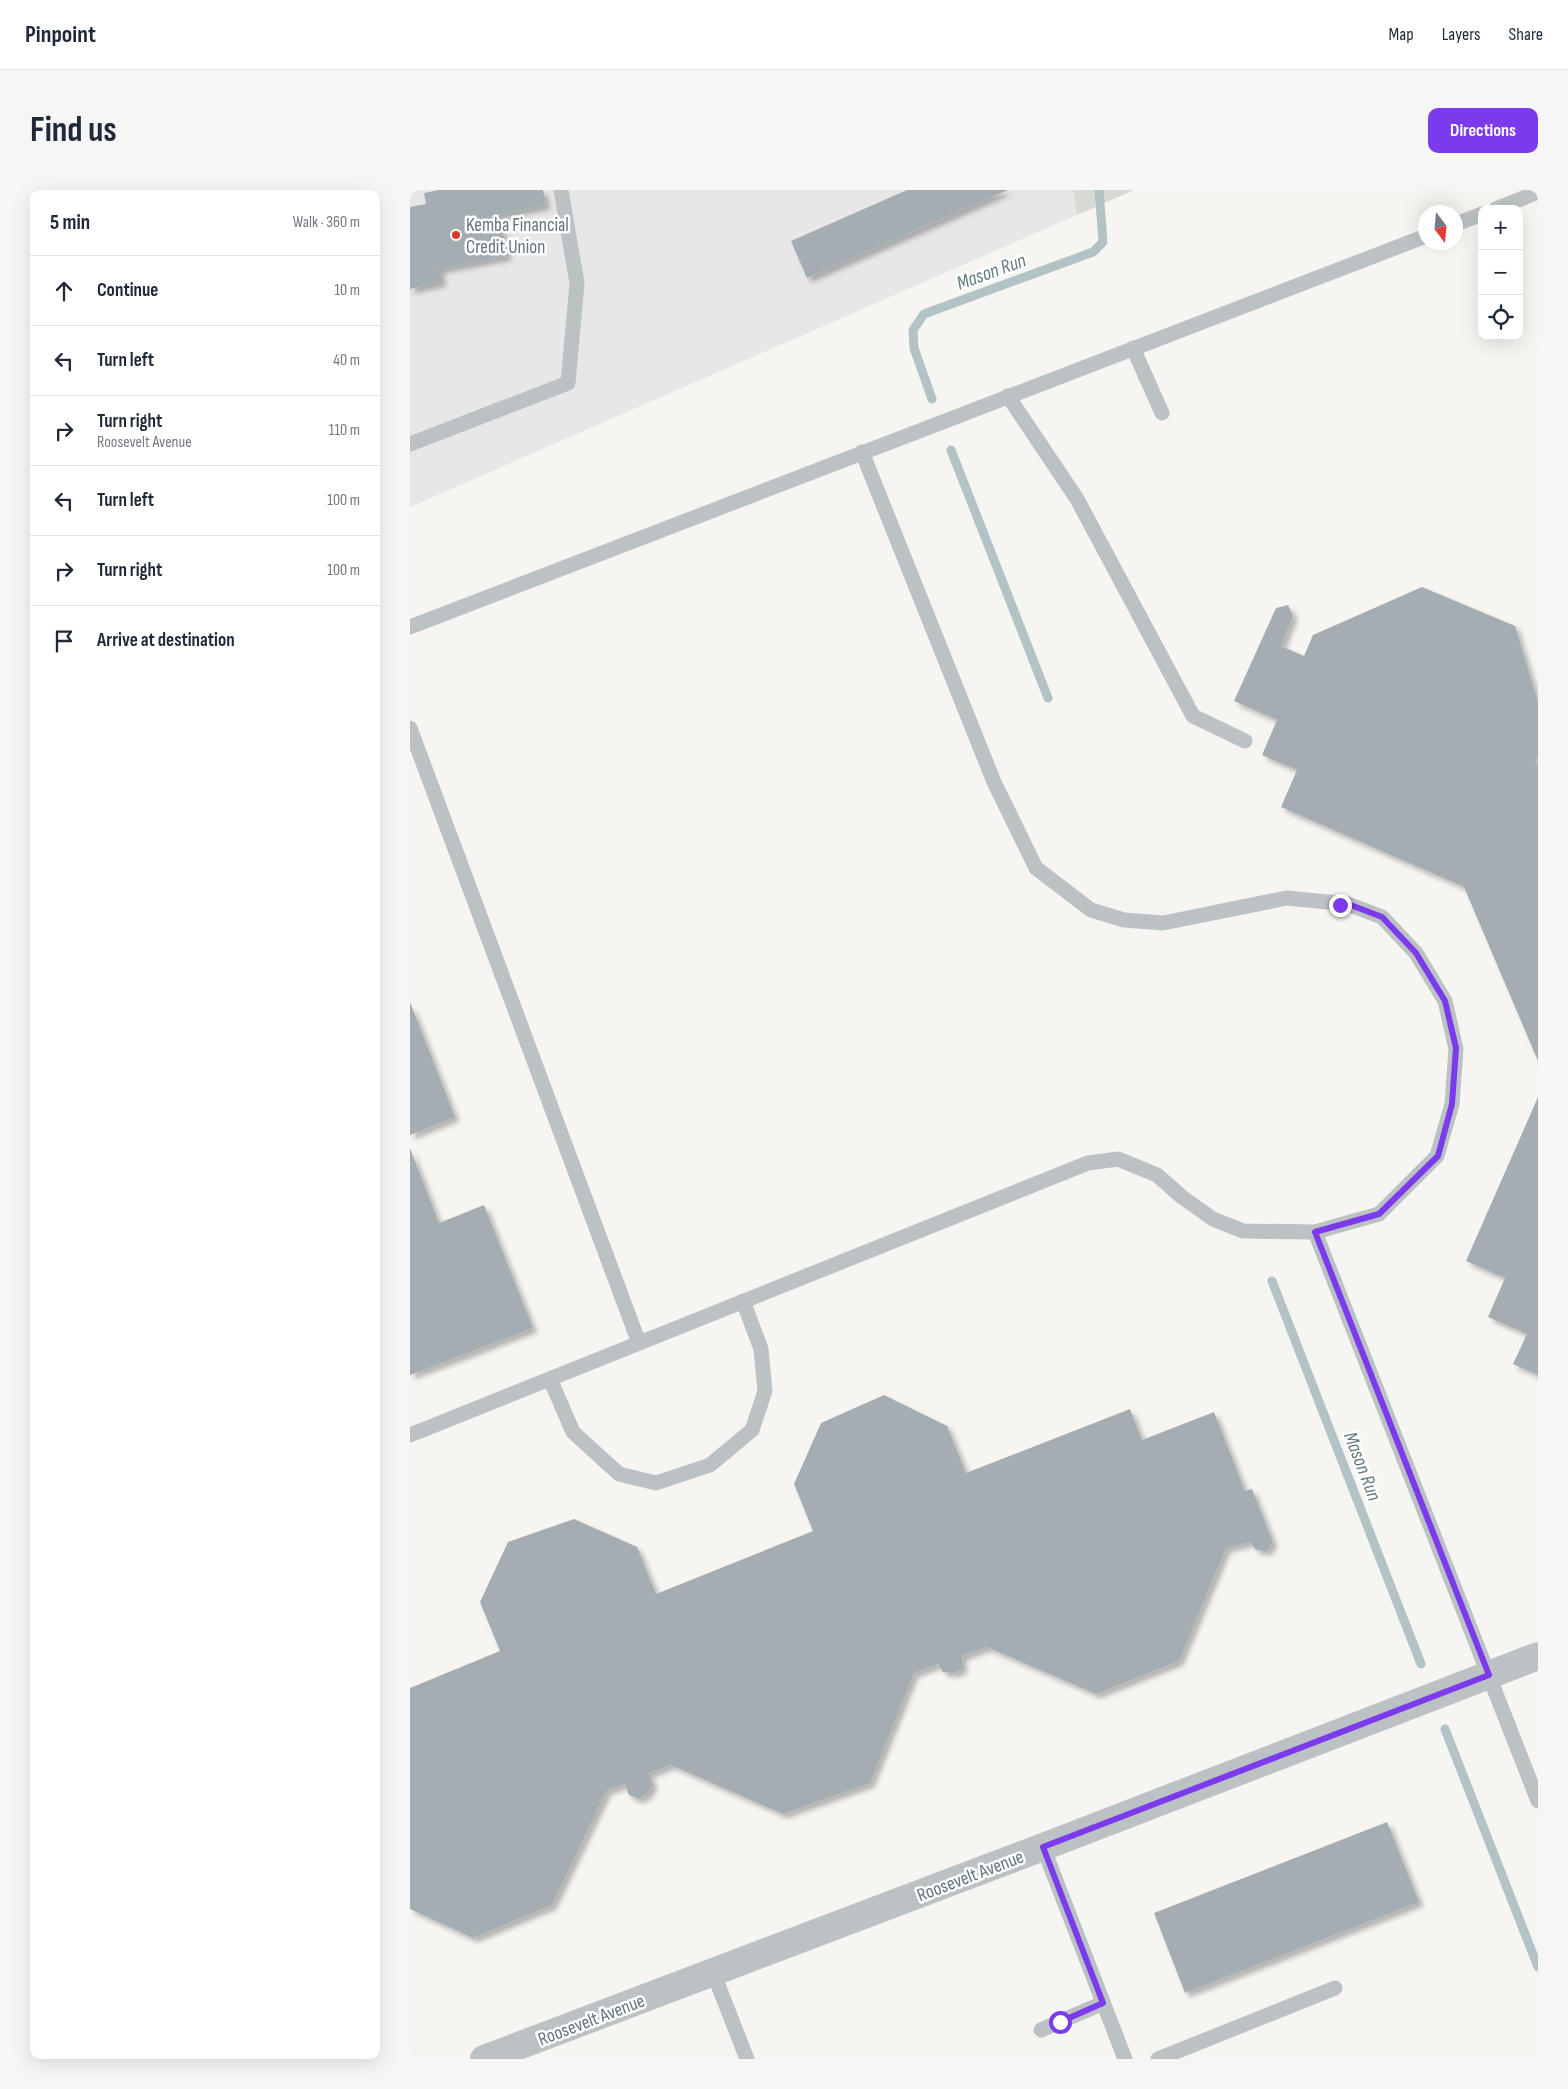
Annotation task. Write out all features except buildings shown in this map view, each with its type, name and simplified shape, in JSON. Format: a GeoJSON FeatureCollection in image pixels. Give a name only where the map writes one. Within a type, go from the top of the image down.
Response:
{"type":"FeatureCollection","features":[{"type":"Feature","properties":{"kind":"street","name":"Roosevelt Avenue"},"geometry":{"type":"LineString","coordinates":[[484,2059],[1043,1847],[1538,1656]]}},
{"type":"Feature","properties":{"kind":"lane"},"geometry":{"type":"LineString","coordinates":[[410,444],[568,384],[577,283],[561,190]]}},
{"type":"Feature","properties":{"kind":"lane"},"geometry":{"type":"LineString","coordinates":[[1506,205],[1538,192]]}},
{"type":"Feature","properties":{"kind":"lane"},"geometry":{"type":"LineString","coordinates":[[1463,221],[1478,216]]}},
{"type":"Feature","properties":{"kind":"lane"},"geometry":{"type":"LineString","coordinates":[[410,628],[1418,239]]}},
{"type":"Feature","properties":{"kind":"lane"},"geometry":{"type":"LineString","coordinates":[[1133,348],[1162,413]]}},
{"type":"Feature","properties":{"kind":"lane"},"geometry":{"type":"LineString","coordinates":[[1008,396],[1077,499],[1193,716],[1245,741]]}},
{"type":"Feature","properties":{"kind":"lane"},"geometry":{"type":"LineString","coordinates":[[410,1435],[1088,1163],[1118,1159],[1157,1175],[1182,1197],[1213,1219],[1243,1231],[1315,1232],[1379,1214],[1438,1156],[1452,1104],[1456,1048],[1445,1001],[1416,953],[1382,917],[1348,904],[1287,898],[1163,923],[1124,920],[1091,910],[1036,868],[994,782],[862,452]]}},
{"type":"Feature","properties":{"kind":"lane"},"geometry":{"type":"LineString","coordinates":[[410,728],[639,1343]]}},
{"type":"Feature","properties":{"kind":"lane"},"geometry":{"type":"LineString","coordinates":[[1315,1232],[1538,1801]]}},
{"type":"Feature","properties":{"kind":"lane"},"geometry":{"type":"LineString","coordinates":[[550,1379],[573,1432],[619,1474],[656,1483],[710,1465],[752,1430],[765,1391],[761,1349],[743,1302]]}},
{"type":"Feature","properties":{"kind":"lane"},"geometry":{"type":"LineString","coordinates":[[1043,1847],[1125,2059]]}},
{"type":"Feature","properties":{"kind":"lane"},"geometry":{"type":"LineString","coordinates":[[713,1972],[747,2059]]}},
{"type":"Feature","properties":{"kind":"lane"},"geometry":{"type":"LineString","coordinates":[[1158,2059],[1335,1988]]}},
{"type":"Feature","properties":{"kind":"lane"},"geometry":{"type":"LineString","coordinates":[[1041,2030],[1103,2003]]}},
{"type":"Feature","properties":{"kind":"shaded area"},"geometry":{"type":"Polygon","coordinates":[[[410,190],[1073,190],[1077,215],[410,507],[410,190]]]}},
{"type":"Feature","properties":{"kind":"shaded area"},"geometry":{"type":"Polygon","coordinates":[[[1073,190],[1132,190],[1132,191],[1077,215],[1073,190]]]}},
{"type":"Feature","properties":{"kind":"waterway","name":"Mason Run"},"geometry":{"type":"LineString","coordinates":[[932,399],[914,348],[913,330],[924,314],[1093,252],[1103,242],[1099,190]]}},
{"type":"Feature","properties":{"kind":"waterway","name":"Mason Run"},"geometry":{"type":"LineString","coordinates":[[951,450],[1048,698]]}},
{"type":"Feature","properties":{"kind":"waterway","name":"Mason Run"},"geometry":{"type":"LineString","coordinates":[[1272,1281],[1421,1664]]}},
{"type":"Feature","properties":{"kind":"waterway","name":"Mason Run"},"geometry":{"type":"LineString","coordinates":[[1445,1729],[1538,1967]]}},
{"type":"Feature","properties":{"kind":"place","name":"Kemba Financial Credit Union"},"geometry":{"type":"Point","coordinates":[456,235]}},
{"type":"Feature","properties":{"kind":"route"},"geometry":{"type":"LineString","coordinates":[[1060,2022],[1103,2003],[1043,1847],[1489,1675],[1315,1232],[1379,1214],[1438,1156],[1452,1104],[1456,1048],[1445,1001],[1416,953],[1382,917],[1348,904],[1340,905]]}}]}
